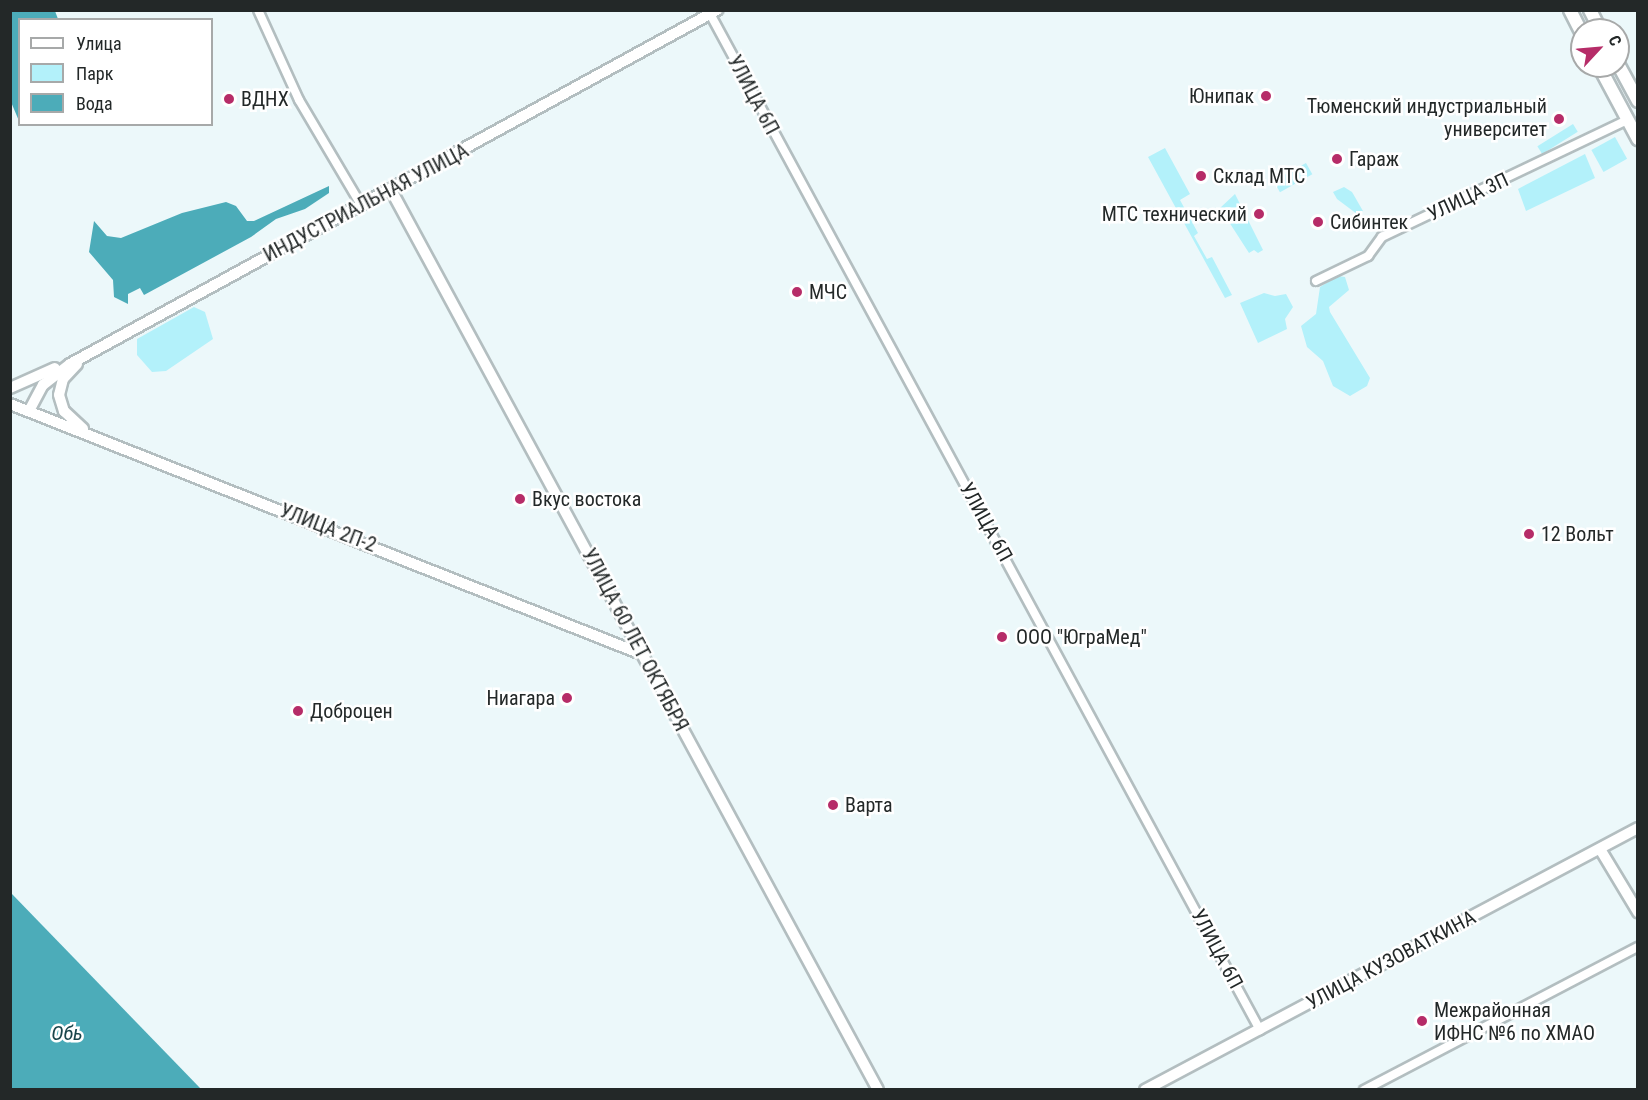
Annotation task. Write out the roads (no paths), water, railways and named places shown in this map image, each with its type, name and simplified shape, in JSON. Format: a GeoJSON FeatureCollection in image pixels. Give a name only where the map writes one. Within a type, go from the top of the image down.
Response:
{"type":"FeatureCollection","features":[{"type":"Feature","properties":{"kind":"main road","name":"ИНДУСТРИАЛЬНАЯ УЛИЦА"},"geometry":{"type":"LineString","coordinates":[[29,411],[50,378],[106,343],[391,190],[712,12]]}},
{"type":"Feature","properties":{"kind":"main road"},"geometry":{"type":"LineString","coordinates":[[1605,78],[1638,139]]}},
{"type":"Feature","properties":{"kind":"main road"},"geometry":{"type":"LineString","coordinates":[[1626,78],[1638,101]]}},
{"type":"Feature","properties":{"kind":"main road","name":"УЛИЦА 60 ЛЕТ ОКТЯБРЯ"},"geometry":{"type":"LineString","coordinates":[[391,190],[878,1089]]}},
{"type":"Feature","properties":{"kind":"main road"},"geometry":{"type":"LineString","coordinates":[[10,388],[106,343]]}},
{"type":"Feature","properties":{"kind":"main road"},"geometry":{"type":"LineString","coordinates":[[95,438],[64,411],[58,395],[69,371],[106,343]]}},
{"type":"Feature","properties":{"kind":"main road","name":"УЛИЦА 2П-2"},"geometry":{"type":"LineString","coordinates":[[10,404],[644,655]]}},
{"type":"Feature","properties":{"kind":"main road","name":"УЛИЦА КУЗОВАТКИНА"},"geometry":{"type":"LineString","coordinates":[[1145,1089],[1638,828]]}},
{"type":"Feature","properties":{"kind":"main road"},"geometry":{"type":"LineString","coordinates":[[1600,849],[1638,912]]}},
{"type":"Feature","properties":{"kind":"street"},"geometry":{"type":"LineString","coordinates":[[258,10],[299,100],[361,205]]}},
{"type":"Feature","properties":{"kind":"street","name":"УЛИЦА 6П"},"geometry":{"type":"LineString","coordinates":[[712,12],[1260,1030]]}},
{"type":"Feature","properties":{"kind":"street","name":"УЛИЦА 3П"},"geometry":{"type":"LineString","coordinates":[[1316,281],[1368,256],[1382,237],[1627,120]]}},
{"type":"Feature","properties":{"kind":"street"},"geometry":{"type":"LineString","coordinates":[[1364,1089],[1638,947]]}},
{"type":"Feature","properties":{"kind":"water"},"geometry":{"type":"Polygon","coordinates":[[[10,11],[55,11],[58,18],[18,18],[18,119],[11,102],[10,11]]]}},
{"type":"Feature","properties":{"kind":"water"},"geometry":{"type":"Polygon","coordinates":[[[329,186],[329,193],[305,209],[276,219],[251,237],[144,295],[140,288],[128,294],[128,304],[114,297],[113,280],[89,252],[94,221],[107,236],[121,238],[182,213],[226,202],[236,206],[247,221],[254,221],[329,186]]]}},
{"type":"Feature","properties":{"kind":"water","name":"Обь"},"geometry":{"type":"Polygon","coordinates":[[[11,893],[201,1089],[11,1089],[11,893]]]}},
{"type":"Feature","properties":{"kind":"place","name":"Юнипак"},"geometry":{"type":"Point","coordinates":[1266,96]}},
{"type":"Feature","properties":{"kind":"place","name":"ВДНХ"},"geometry":{"type":"Point","coordinates":[229,99]}},
{"type":"Feature","properties":{"kind":"place","name":"Тюменский индустриальный университет"},"geometry":{"type":"Point","coordinates":[1559,119]}},
{"type":"Feature","properties":{"kind":"place","name":"Гараж"},"geometry":{"type":"Point","coordinates":[1337,159]}},
{"type":"Feature","properties":{"kind":"place","name":"Склад МТС"},"geometry":{"type":"Point","coordinates":[1201,176]}},
{"type":"Feature","properties":{"kind":"place","name":"МТС технический"},"geometry":{"type":"Point","coordinates":[1259,214]}},
{"type":"Feature","properties":{"kind":"place","name":"Сибинтек"},"geometry":{"type":"Point","coordinates":[1318,222]}},
{"type":"Feature","properties":{"kind":"place","name":"МЧС"},"geometry":{"type":"Point","coordinates":[797,292]}},
{"type":"Feature","properties":{"kind":"place","name":"Вкус востока"},"geometry":{"type":"Point","coordinates":[520,499]}},
{"type":"Feature","properties":{"kind":"place","name":"12 Вольт"},"geometry":{"type":"Point","coordinates":[1529,534]}},
{"type":"Feature","properties":{"kind":"place","name":"ООО \"ЮграМед\""},"geometry":{"type":"Point","coordinates":[1002,637]}},
{"type":"Feature","properties":{"kind":"place","name":"Ниагара"},"geometry":{"type":"Point","coordinates":[567,698]}},
{"type":"Feature","properties":{"kind":"place","name":"Доброцен"},"geometry":{"type":"Point","coordinates":[298,711]}},
{"type":"Feature","properties":{"kind":"place","name":"Варта"},"geometry":{"type":"Point","coordinates":[833,805]}},
{"type":"Feature","properties":{"kind":"place","name":"Межрайонная ИФНС №6 по ХМАО"},"geometry":{"type":"Point","coordinates":[1422,1021]}}]}
